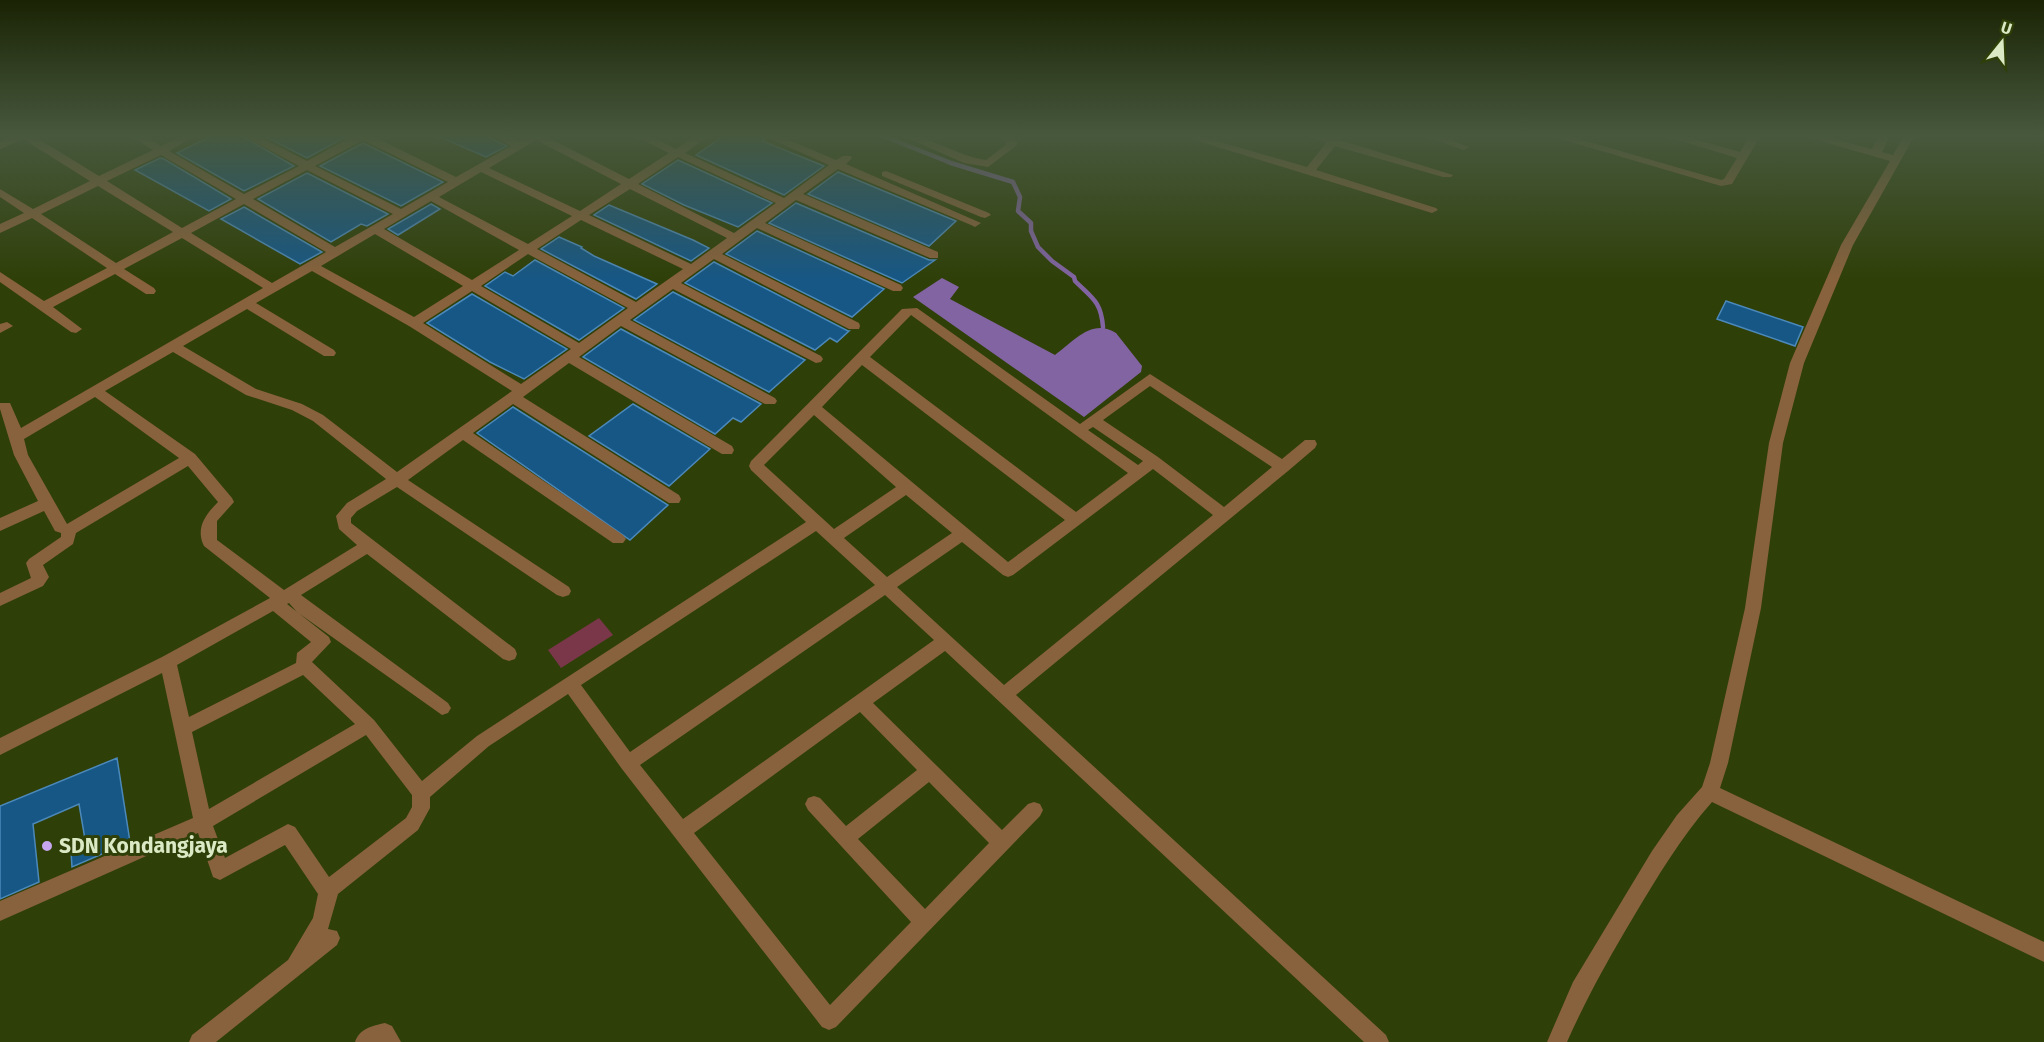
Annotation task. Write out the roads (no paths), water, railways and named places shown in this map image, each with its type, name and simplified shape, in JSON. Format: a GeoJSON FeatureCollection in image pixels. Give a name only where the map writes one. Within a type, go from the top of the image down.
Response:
{"type":"FeatureCollection","features":[{"type":"Feature","properties":{"kind":"street"},"geometry":{"type":"LineString","coordinates":[[0,229],[95,184]]}},
{"type":"Feature","properties":{"kind":"street"},"geometry":{"type":"LineString","coordinates":[[101,184],[273,289]]}},
{"type":"Feature","properties":{"kind":"street"},"geometry":{"type":"LineString","coordinates":[[217,184],[335,252]]}},
{"type":"Feature","properties":{"kind":"street"},"geometry":{"type":"LineString","coordinates":[[45,306],[275,184]]}},
{"type":"Feature","properties":{"kind":"street"},"geometry":{"type":"LineString","coordinates":[[343,184],[402,214]]}},
{"type":"Feature","properties":{"kind":"street"},"geometry":{"type":"LineString","coordinates":[[16,437],[453,184]]}},
{"type":"Feature","properties":{"kind":"street"},"geometry":{"type":"LineString","coordinates":[[515,184],[692,269]]}},
{"type":"Feature","properties":{"kind":"street"},"geometry":{"type":"LineString","coordinates":[[414,323],[630,184]]}},
{"type":"Feature","properties":{"kind":"street"},"geometry":{"type":"LineString","coordinates":[[632,184],[735,238]]}},
{"type":"Feature","properties":{"kind":"street"},"geometry":{"type":"LineString","coordinates":[[753,184],[934,255]]}},
{"type":"Feature","properties":{"kind":"street"},"geometry":{"type":"LineString","coordinates":[[509,654],[368,546],[344,525],[343,516],[352,507],[397,480],[812,184]]}},
{"type":"Feature","properties":{"kind":"street"},"geometry":{"type":"LineString","coordinates":[[889,184],[975,223]]}},
{"type":"Feature","properties":{"kind":"street"},"geometry":{"type":"LineString","coordinates":[[899,184],[985,216]]}},
{"type":"Feature","properties":{"kind":"street"},"geometry":{"type":"LineString","coordinates":[[1349,184],[1432,210]]}},
{"type":"Feature","properties":{"kind":"street"},"geometry":{"type":"LineString","coordinates":[[1557,1042],[1580,989],[1659,858],[1702,800],[1719,763],[1753,609],[1776,443],[1797,363],[1847,245],[1882,184]]}},
{"type":"Feature","properties":{"kind":"street"},"geometry":{"type":"LineString","coordinates":[[0,192],[150,291]]}},
{"type":"Feature","properties":{"kind":"street"},"geometry":{"type":"LineString","coordinates":[[431,197],[637,309]]}},
{"type":"Feature","properties":{"kind":"street"},"geometry":{"type":"LineString","coordinates":[[756,224],[897,288]]}},
{"type":"Feature","properties":{"kind":"street"},"geometry":{"type":"LineString","coordinates":[[375,230],[473,285],[574,353],[727,450]]}},
{"type":"Feature","properties":{"kind":"street"},"geometry":{"type":"LineString","coordinates":[[713,254],[854,326]]}},
{"type":"Feature","properties":{"kind":"street"},"geometry":{"type":"LineString","coordinates":[[312,266],[414,323],[674,499]]}},
{"type":"Feature","properties":{"kind":"street"},"geometry":{"type":"LineString","coordinates":[[0,276],[76,329]]}},
{"type":"Feature","properties":{"kind":"street"},"geometry":{"type":"LineString","coordinates":[[672,283],[816,358]]}},
{"type":"Feature","properties":{"kind":"street"},"geometry":{"type":"LineString","coordinates":[[246,303],[329,353]]}},
{"type":"Feature","properties":{"kind":"street"},"geometry":{"type":"LineString","coordinates":[[1138,473],[913,311],[906,312],[758,461],[756,466],[885,588],[1380,1042]]}},
{"type":"Feature","properties":{"kind":"street"},"geometry":{"type":"LineString","coordinates":[[621,320],[770,401]]}},
{"type":"Feature","properties":{"kind":"street"},"geometry":{"type":"LineString","coordinates":[[173,346],[251,392],[297,407],[318,418],[397,480],[563,591]]}},
{"type":"Feature","properties":{"kind":"street"},"geometry":{"type":"LineString","coordinates":[[862,358],[1076,520]]}},
{"type":"Feature","properties":{"kind":"street"},"geometry":{"type":"LineString","coordinates":[[1078,431],[1150,379],[1283,467]]}},
{"type":"Feature","properties":{"kind":"street"},"geometry":{"type":"LineString","coordinates":[[94,390],[190,458],[227,502],[210,519],[209,542],[282,599],[323,642],[303,657],[305,666],[368,725],[421,793],[421,807],[412,824],[340,878],[328,893],[322,921],[294,967]]}},
{"type":"Feature","properties":{"kind":"street"},"geometry":{"type":"LineString","coordinates":[[5,406],[21,455],[60,527],[69,530],[190,458]]}},
{"type":"Feature","properties":{"kind":"street"},"geometry":{"type":"LineString","coordinates":[[814,407],[1008,571],[1153,461]]}},
{"type":"Feature","properties":{"kind":"street"},"geometry":{"type":"LineString","coordinates":[[1093,420],[1153,461],[1224,515]]}},
{"type":"Feature","properties":{"kind":"street"},"geometry":{"type":"LineString","coordinates":[[463,433],[618,539]]}},
{"type":"Feature","properties":{"kind":"street"},"geometry":{"type":"LineString","coordinates":[[1003,696],[1310,444]]}},
{"type":"Feature","properties":{"kind":"street"},"geometry":{"type":"LineString","coordinates":[[832,538],[906,487]]}},
{"type":"Feature","properties":{"kind":"street"},"geometry":{"type":"LineString","coordinates":[[0,525],[46,503]]}},
{"type":"Feature","properties":{"kind":"street"},"geometry":{"type":"LineString","coordinates":[[421,793],[483,741],[816,524]]}},
{"type":"Feature","properties":{"kind":"street"},"geometry":{"type":"LineString","coordinates":[[0,600],[37,582],[41,577],[34,563],[68,540],[69,530]]}},
{"type":"Feature","properties":{"kind":"street"},"geometry":{"type":"LineString","coordinates":[[628,763],[962,534]]}},
{"type":"Feature","properties":{"kind":"street"},"geometry":{"type":"LineString","coordinates":[[0,747],[168,662],[282,599],[368,546]]}},
{"type":"Feature","properties":{"kind":"street"},"geometry":{"type":"LineString","coordinates":[[282,599],[303,607],[442,708]]}},
{"type":"Feature","properties":{"kind":"street"},"geometry":{"type":"LineString","coordinates":[[682,831],[944,642]]}},
{"type":"Feature","properties":{"kind":"street"},"geometry":{"type":"LineString","coordinates":[[168,662],[203,822],[220,871],[288,833],[328,893]]}},
{"type":"Feature","properties":{"kind":"street"},"geometry":{"type":"LineString","coordinates":[[183,728],[305,666]]}},
{"type":"Feature","properties":{"kind":"street"},"geometry":{"type":"LineString","coordinates":[[570,683],[628,763],[829,1020],[1034,810]]}},
{"type":"Feature","properties":{"kind":"street"},"geometry":{"type":"LineString","coordinates":[[861,702],[1002,843]]}},
{"type":"Feature","properties":{"kind":"street"},"geometry":{"type":"LineString","coordinates":[[0,911],[203,822],[368,725]]}},
{"type":"Feature","properties":{"kind":"street"},"geometry":{"type":"LineString","coordinates":[[845,838],[930,771]]}},
{"type":"Feature","properties":{"kind":"street"},"geometry":{"type":"LineString","coordinates":[[1702,800],[1804,840],[2044,952]]}},
{"type":"Feature","properties":{"kind":"street"},"geometry":{"type":"LineString","coordinates":[[814,804],[924,922]]}},
{"type":"Feature","properties":{"kind":"street"},"geometry":{"type":"LineString","coordinates":[[199,1042],[330,938]]}},
{"type":"Feature","properties":{"kind":"street"},"geometry":{"type":"LineString","coordinates":[[364,1042],[371,1037],[386,1033],[391,1042]]}},
{"type":"Feature","properties":{"kind":"waterway"},"geometry":{"type":"LineString","coordinates":[[1014,184],[1020,197],[1018,211],[1031,223],[1031,231],[1038,247],[1074,277],[1075,281],[1095,301],[1100,311],[1103,327]]}},
{"type":"Feature","properties":{"kind":"place","name":"SDN Kondangjaya"},"geometry":{"type":"Point","coordinates":[47,846]}}]}
